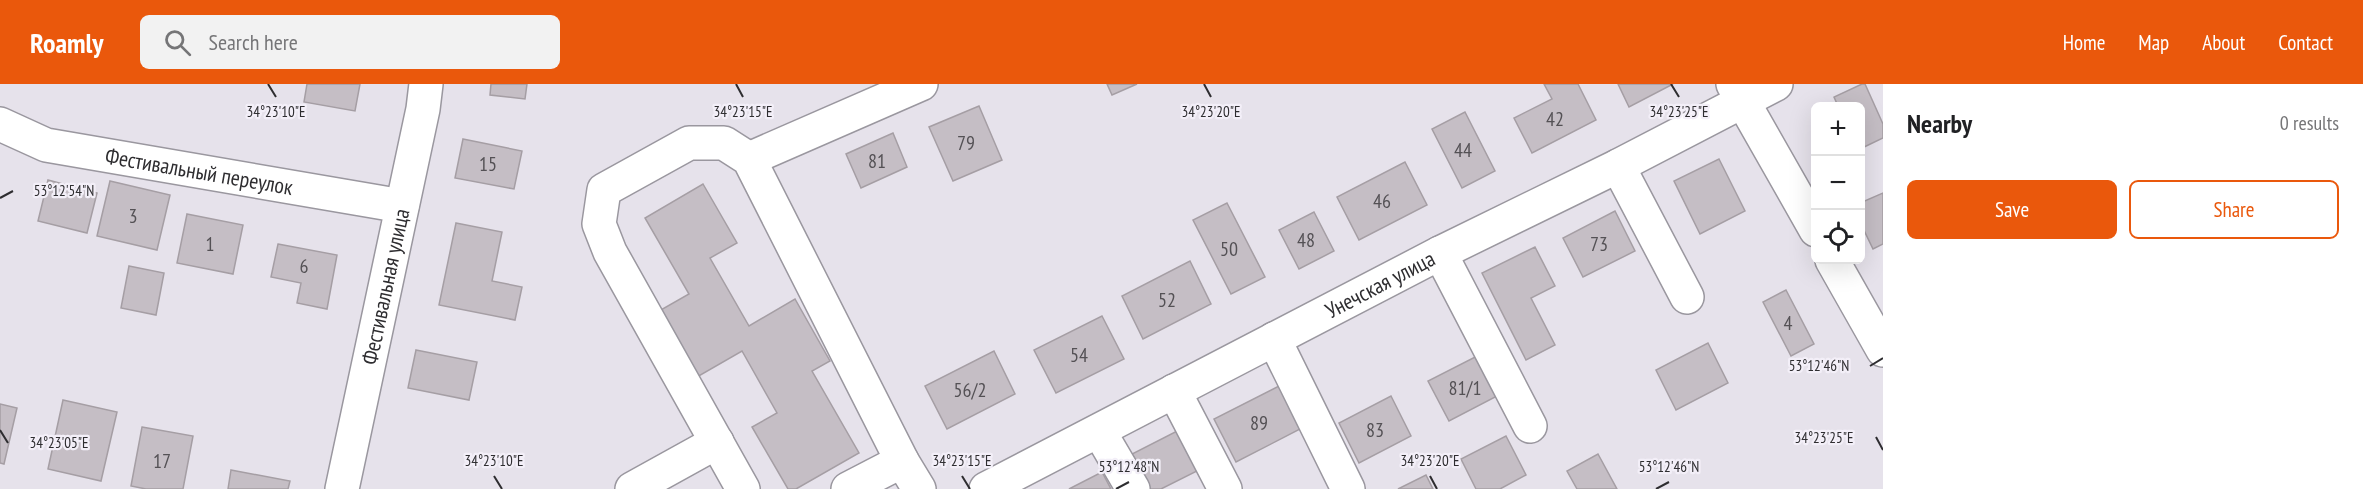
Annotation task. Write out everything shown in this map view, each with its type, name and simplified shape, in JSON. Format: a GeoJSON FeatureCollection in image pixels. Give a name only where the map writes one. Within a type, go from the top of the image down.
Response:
{"type":"FeatureCollection","features":[{"type":"Feature","properties":{"kind":"street","name":"Фестивальная улица"},"geometry":{"type":"LineString","coordinates":[[342,489],[423,109],[426,84]]}},
{"type":"Feature","properties":{"kind":"street"},"geometry":{"type":"LineString","coordinates":[[749,159],[921,84]]}},
{"type":"Feature","properties":{"kind":"street","name":"Унечская улица"},"geometry":{"type":"LineString","coordinates":[[986,489],[1440,253],[1618,166],[1738,92],[1776,84]]}},
{"type":"Feature","properties":{"kind":"street"},"geometry":{"type":"LineString","coordinates":[[1738,92],[1811,223]]}},
{"type":"Feature","properties":{"kind":"street","name":"Фестивальный переулок"},"geometry":{"type":"LineString","coordinates":[[0,124],[46,145],[402,206]]}},
{"type":"Feature","properties":{"kind":"street"},"geometry":{"type":"LineString","coordinates":[[743,489],[610,252],[598,224],[604,190],[689,143],[724,143],[749,159],[902,461],[919,489]]}},
{"type":"Feature","properties":{"kind":"street"},"geometry":{"type":"LineString","coordinates":[[1618,166],[1687,297]]}},
{"type":"Feature","properties":{"kind":"street"},"geometry":{"type":"LineString","coordinates":[[1440,253],[1530,426]]}},
{"type":"Feature","properties":{"kind":"street"},"geometry":{"type":"LineString","coordinates":[[1834,264],[1883,350]]}},
{"type":"Feature","properties":{"kind":"street"},"geometry":{"type":"LineString","coordinates":[[1274,339],[1348,489]]}},
{"type":"Feature","properties":{"kind":"street"},"geometry":{"type":"LineString","coordinates":[[1174,391],[1225,489]]}},
{"type":"Feature","properties":{"kind":"street"},"geometry":{"type":"LineString","coordinates":[[1099,431],[1132,489]]}},
{"type":"Feature","properties":{"kind":"street"},"geometry":{"type":"LineString","coordinates":[[632,489],[717,442]]}},
{"type":"Feature","properties":{"kind":"street"},"geometry":{"type":"LineString","coordinates":[[848,489],[902,461]]}},
{"type":"Feature","properties":{"kind":"building"},"geometry":{"type":"Polygon","coordinates":[[[307,84],[360,84],[355,111],[304,102],[307,84]]]}},
{"type":"Feature","properties":{"kind":"building"},"geometry":{"type":"Polygon","coordinates":[[[491,84],[527,84],[525,99],[490,95],[491,84]]]}},
{"type":"Feature","properties":{"kind":"building"},"geometry":{"type":"Polygon","coordinates":[[[1107,84],[1137,84],[1112,95],[1107,84]]]}},
{"type":"Feature","properties":{"kind":"building"},"geometry":{"type":"Polygon","coordinates":[[[1544,84],[1578,84],[1596,120],[1532,153],[1514,118],[1552,99],[1544,84]]]}},
{"type":"Feature","properties":{"kind":"building"},"geometry":{"type":"Polygon","coordinates":[[[1618,84],[1673,84],[1629,107],[1618,84]]]}},
{"type":"Feature","properties":{"kind":"building"},"geometry":{"type":"Polygon","coordinates":[[[1865,84],[1883,124],[1883,138],[1865,147],[1865,102],[1836,102],[1834,97],[1865,84]]]}},
{"type":"Feature","properties":{"kind":"building"},"geometry":{"type":"Polygon","coordinates":[[[979,106],[1002,160],[953,181],[929,127],[979,106]]]}},
{"type":"Feature","properties":{"kind":"building"},"geometry":{"type":"Polygon","coordinates":[[[1465,112],[1495,171],[1462,188],[1432,129],[1465,112]]]}},
{"type":"Feature","properties":{"kind":"building"},"geometry":{"type":"Polygon","coordinates":[[[893,133],[907,167],[861,188],[846,154],[893,133]]]}},
{"type":"Feature","properties":{"kind":"building"},"geometry":{"type":"Polygon","coordinates":[[[463,139],[522,151],[514,189],[455,178],[463,139]]]}},
{"type":"Feature","properties":{"kind":"building"},"geometry":{"type":"Polygon","coordinates":[[[1719,159],[1745,211],[1700,234],[1674,181],[1719,159]]]}},
{"type":"Feature","properties":{"kind":"building"},"geometry":{"type":"Polygon","coordinates":[[[1405,162],[1427,205],[1359,240],[1337,197],[1405,162]]]}},
{"type":"Feature","properties":{"kind":"building"},"geometry":{"type":"Polygon","coordinates":[[[48,180],[97,193],[87,233],[38,221],[48,180]]]}},
{"type":"Feature","properties":{"kind":"building"},"geometry":{"type":"Polygon","coordinates":[[[110,181],[170,195],[157,250],[97,236],[110,181]]]}},
{"type":"Feature","properties":{"kind":"building"},"geometry":{"type":"Polygon","coordinates":[[[703,184],[737,243],[710,258],[749,326],[795,299],[830,361],[812,371],[859,453],[796,489],[788,489],[752,427],[777,413],[742,351],[697,377],[659,311],[689,294],[645,218],[703,184]]]}},
{"type":"Feature","properties":{"kind":"building"},"geometry":{"type":"Polygon","coordinates":[[[1883,193],[1883,244],[1873,249],[1865,232],[1865,201],[1883,193]]]}},
{"type":"Feature","properties":{"kind":"building"},"geometry":{"type":"Polygon","coordinates":[[[1227,203],[1265,277],[1231,294],[1193,220],[1227,203]]]}},
{"type":"Feature","properties":{"kind":"building"},"geometry":{"type":"Polygon","coordinates":[[[1615,211],[1635,251],[1583,277],[1563,238],[1615,211]]]}},
{"type":"Feature","properties":{"kind":"building"},"geometry":{"type":"Polygon","coordinates":[[[1314,212],[1334,251],[1299,269],[1279,230],[1314,212]]]}},
{"type":"Feature","properties":{"kind":"building"},"geometry":{"type":"Polygon","coordinates":[[[187,214],[243,225],[233,274],[177,263],[187,214]]]}},
{"type":"Feature","properties":{"kind":"building"},"geometry":{"type":"Polygon","coordinates":[[[456,223],[502,232],[492,281],[522,287],[515,320],[439,305],[456,223]]]}},
{"type":"Feature","properties":{"kind":"building"},"geometry":{"type":"Polygon","coordinates":[[[278,244],[337,255],[327,309],[297,303],[301,283],[271,277],[278,244]]]}},
{"type":"Feature","properties":{"kind":"building"},"geometry":{"type":"Polygon","coordinates":[[[1535,247],[1555,286],[1531,298],[1555,345],[1526,360],[1482,273],[1535,247]]]}},
{"type":"Feature","properties":{"kind":"building"},"geometry":{"type":"Polygon","coordinates":[[[1190,261],[1211,304],[1143,339],[1122,296],[1190,261]]]}},
{"type":"Feature","properties":{"kind":"building"},"geometry":{"type":"Polygon","coordinates":[[[129,266],[164,273],[156,315],[121,308],[129,266]]]}},
{"type":"Feature","properties":{"kind":"building"},"geometry":{"type":"Polygon","coordinates":[[[1786,290],[1814,344],[1791,356],[1763,302],[1786,290]]]}},
{"type":"Feature","properties":{"kind":"building"},"geometry":{"type":"Polygon","coordinates":[[[1102,316],[1124,359],[1056,393],[1034,350],[1102,316]]]}},
{"type":"Feature","properties":{"kind":"building"},"geometry":{"type":"Polygon","coordinates":[[[1708,343],[1728,383],[1676,410],[1656,370],[1708,343]]]}},
{"type":"Feature","properties":{"kind":"building"},"geometry":{"type":"Polygon","coordinates":[[[416,350],[477,362],[469,400],[408,388],[416,350]]]}},
{"type":"Feature","properties":{"kind":"building"},"geometry":{"type":"Polygon","coordinates":[[[994,351],[1015,394],[947,429],[925,386],[994,351]]]}},
{"type":"Feature","properties":{"kind":"building"},"geometry":{"type":"Polygon","coordinates":[[[1481,354],[1501,394],[1449,421],[1428,381],[1481,354]]]}},
{"type":"Feature","properties":{"kind":"building"},"geometry":{"type":"Polygon","coordinates":[[[1283,384],[1304,427],[1236,462],[1214,419],[1283,384]]]}},
{"type":"Feature","properties":{"kind":"building"},"geometry":{"type":"Polygon","coordinates":[[[1391,396],[1411,436],[1359,463],[1339,423],[1391,396]]]}},
{"type":"Feature","properties":{"kind":"building"},"geometry":{"type":"Polygon","coordinates":[[[63,400],[117,412],[101,481],[48,469],[63,400]]]}},
{"type":"Feature","properties":{"kind":"building"},"geometry":{"type":"Polygon","coordinates":[[[0,404],[17,408],[4,464],[0,463],[0,404]]]}},
{"type":"Feature","properties":{"kind":"building"},"geometry":{"type":"Polygon","coordinates":[[[142,427],[193,436],[183,489],[146,489],[131,486],[142,427]]]}},
{"type":"Feature","properties":{"kind":"building"},"geometry":{"type":"Polygon","coordinates":[[[1185,427],[1205,467],[1161,489],[1150,489],[1132,454],[1185,427]]]}},
{"type":"Feature","properties":{"kind":"building"},"geometry":{"type":"Polygon","coordinates":[[[1506,436],[1526,475],[1500,489],[1476,489],[1461,459],[1506,436]]]}},
{"type":"Feature","properties":{"kind":"building"},"geometry":{"type":"Polygon","coordinates":[[[1598,454],[1617,489],[1577,489],[1567,471],[1598,454]]]}},
{"type":"Feature","properties":{"kind":"building"},"geometry":{"type":"Polygon","coordinates":[[[231,470],[290,481],[288,489],[228,489],[231,470]]]}},
{"type":"Feature","properties":{"kind":"building"},"geometry":{"type":"Polygon","coordinates":[[[1102,472],[1111,489],[1069,489],[1102,472]]]}},
{"type":"Feature","properties":{"kind":"building"},"geometry":{"type":"Polygon","coordinates":[[[1426,475],[1433,489],[1398,489],[1426,475]]]}}]}
